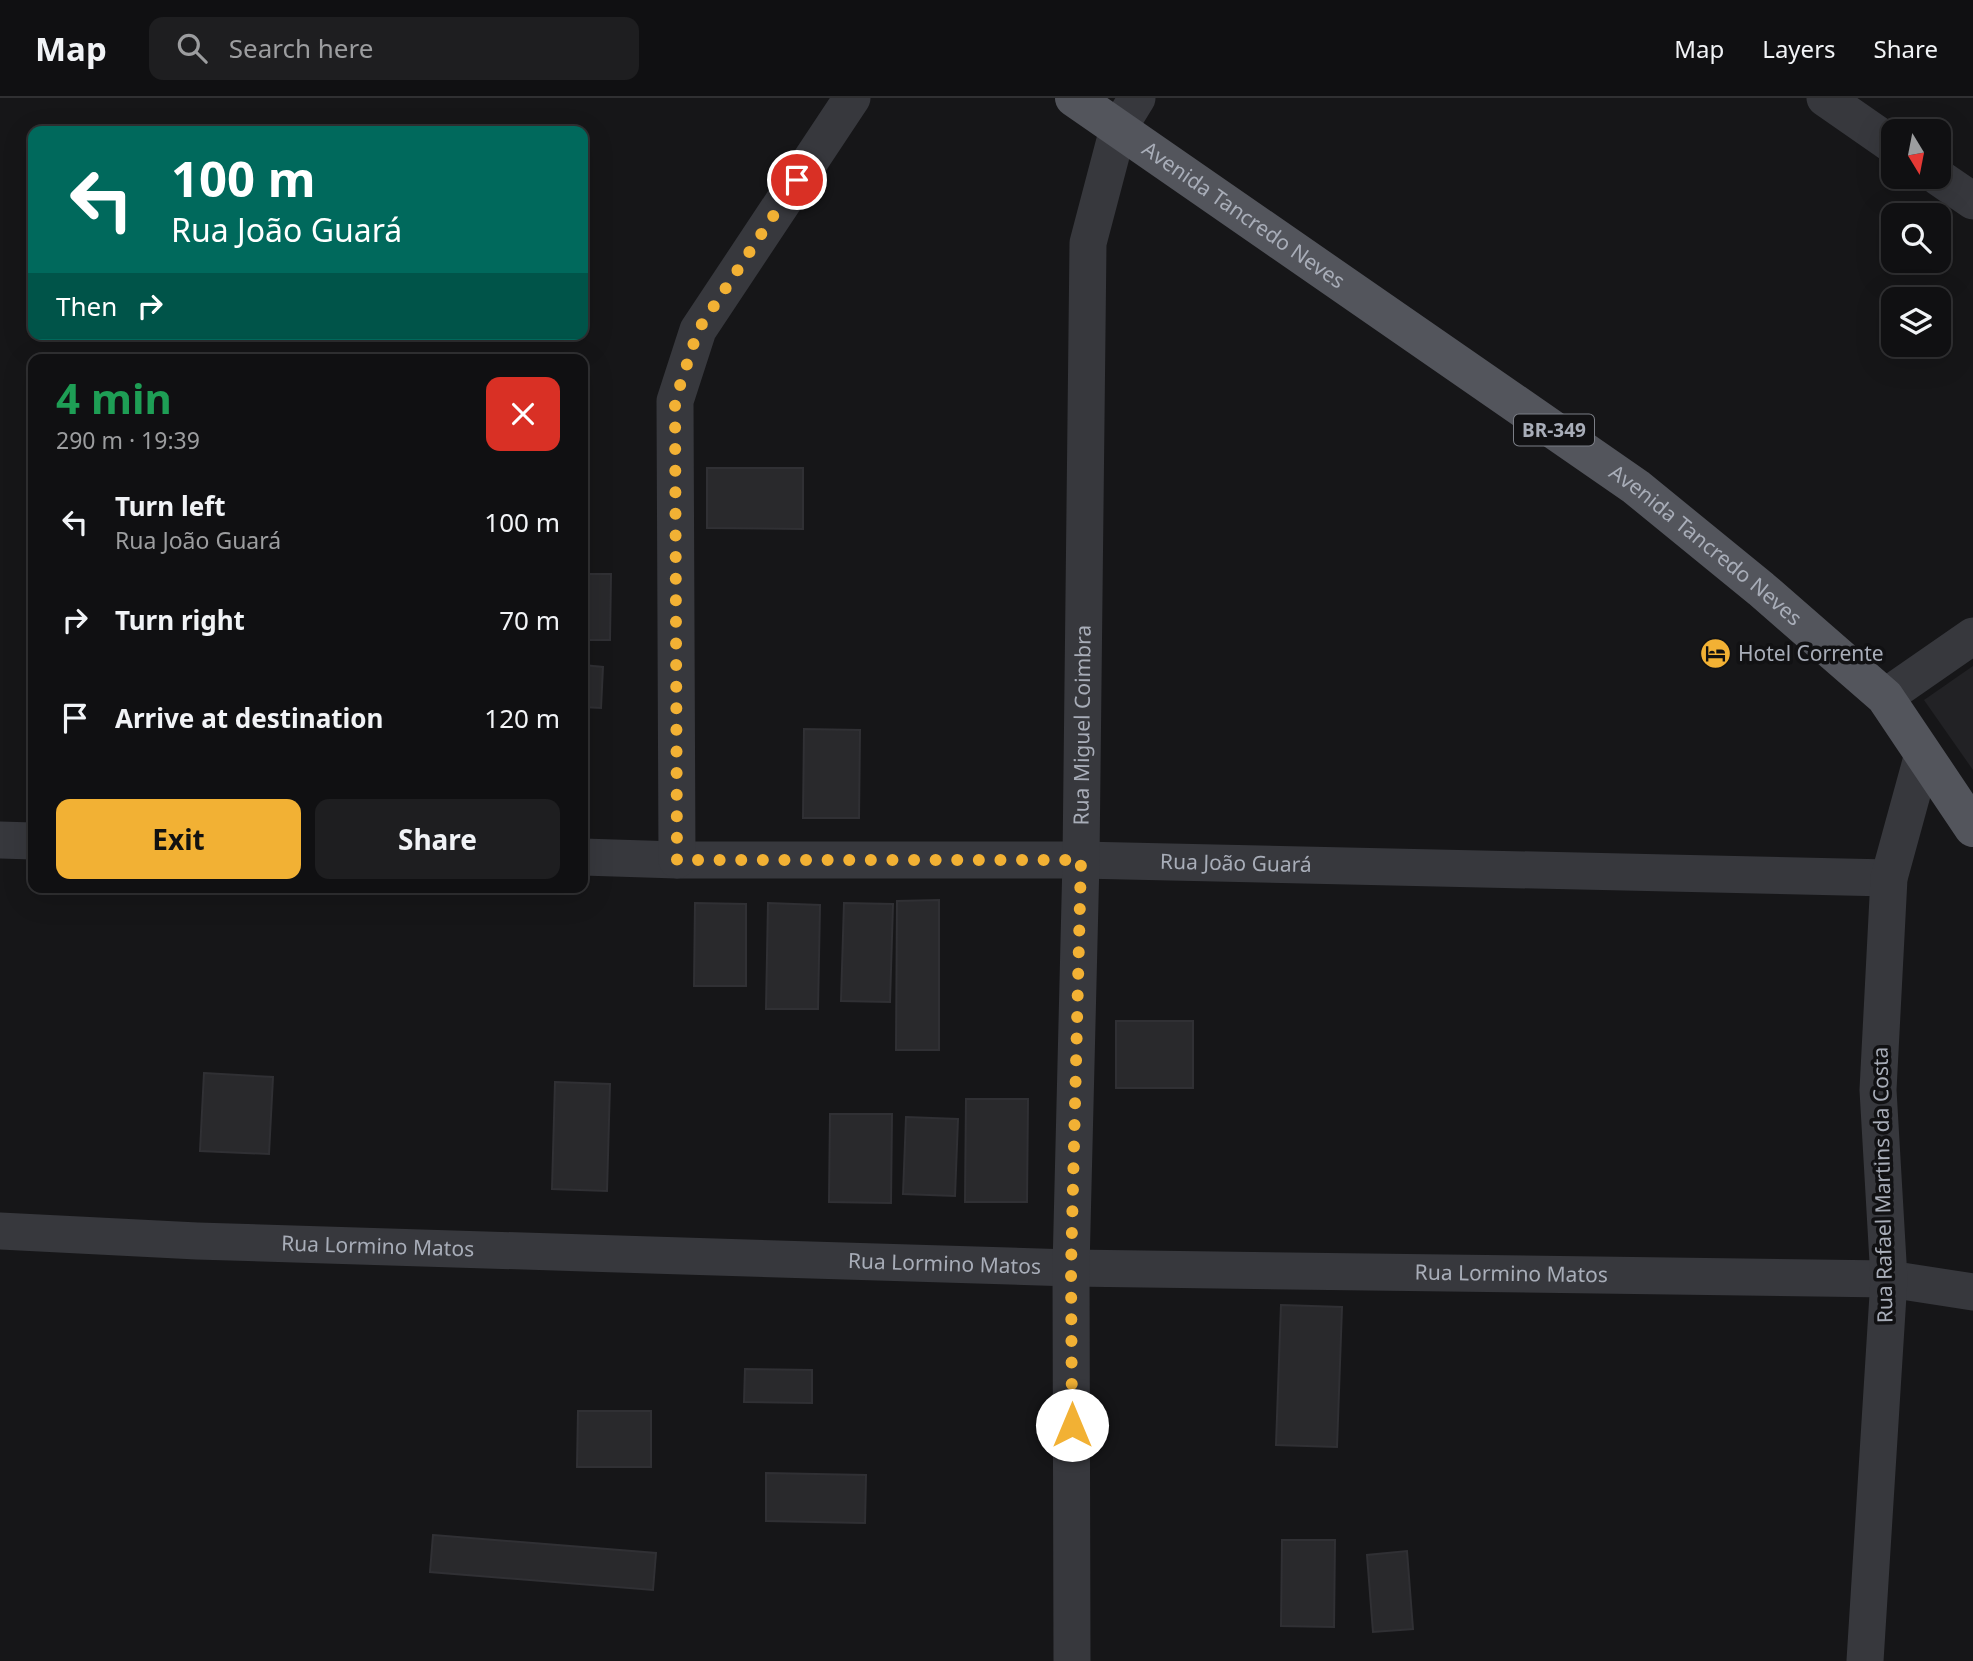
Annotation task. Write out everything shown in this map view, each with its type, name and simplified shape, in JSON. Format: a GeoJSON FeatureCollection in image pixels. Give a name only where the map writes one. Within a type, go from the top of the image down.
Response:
{"type":"FeatureCollection","features":[{"type":"Feature","properties":{"kind":"main road","name":"Avenida Tancredo Neves"},"geometry":{"type":"LineString","coordinates":[[1074,98],[1127,113],[1636,487],[1761,589],[1885,697],[1973,828]]}},
{"type":"Feature","properties":{"kind":"street"},"geometry":{"type":"LineString","coordinates":[[677,860],[675,401],[698,330],[852,98]]}},
{"type":"Feature","properties":{"kind":"street"},"geometry":{"type":"LineString","coordinates":[[1825,98],[1881,137]]}},
{"type":"Feature","properties":{"kind":"street","name":"Rua Miguel Coimbra"},"geometry":{"type":"LineString","coordinates":[[1072,1661],[1071,1268],[1081,860],[1088,243],[1127,113]]}},
{"type":"Feature","properties":{"kind":"street"},"geometry":{"type":"LineString","coordinates":[[1951,186],[1973,201]]}},
{"type":"Feature","properties":{"kind":"street"},"geometry":{"type":"LineString","coordinates":[[1885,697],[1973,636]]}},
{"type":"Feature","properties":{"kind":"street","name":"Rua Rafael Martins da Costa"},"geometry":{"type":"LineString","coordinates":[[1865,1661],[1889,1279],[1878,1090],[1889,878],[1923,754]]}},
{"type":"Feature","properties":{"kind":"street"},"geometry":{"type":"LineString","coordinates":[[0,840],[28,841]]}},
{"type":"Feature","properties":{"kind":"street","name":"Rua João Guará"},"geometry":{"type":"LineString","coordinates":[[588,857],[677,860],[1081,860],[1889,878]]}},
{"type":"Feature","properties":{"kind":"street","name":"Rua Lormino Matos"},"geometry":{"type":"LineString","coordinates":[[0,1231],[197,1241],[1071,1268],[1889,1279],[1973,1292]]}},
{"type":"Feature","properties":{"kind":"shaded area"},"geometry":{"type":"Polygon","coordinates":[[[1973,666],[1973,770],[1924,700],[1973,666]]]}},
{"type":"Feature","properties":{"kind":"building"},"geometry":{"type":"Polygon","coordinates":[[[707,468],[803,468],[803,529],[707,528],[707,468]]]}},
{"type":"Feature","properties":{"kind":"building"},"geometry":{"type":"Polygon","coordinates":[[[588,574],[611,574],[610,640],[588,640],[588,574]]]}},
{"type":"Feature","properties":{"kind":"building"},"geometry":{"type":"Polygon","coordinates":[[[588,666],[603,667],[601,708],[588,707],[588,666]]]}},
{"type":"Feature","properties":{"kind":"building"},"geometry":{"type":"Polygon","coordinates":[[[804,729],[860,730],[859,818],[803,818],[804,729]]]}},
{"type":"Feature","properties":{"kind":"building"},"geometry":{"type":"Polygon","coordinates":[[[939,900],[939,1050],[896,1050],[897,901],[939,900]]]}},
{"type":"Feature","properties":{"kind":"building"},"geometry":{"type":"Polygon","coordinates":[[[695,903],[746,904],[746,986],[694,986],[695,903]]]}},
{"type":"Feature","properties":{"kind":"building"},"geometry":{"type":"Polygon","coordinates":[[[768,903],[820,905],[818,1009],[766,1009],[768,903]]]}},
{"type":"Feature","properties":{"kind":"building"},"geometry":{"type":"Polygon","coordinates":[[[844,903],[893,904],[890,1002],[841,1001],[844,903]]]}},
{"type":"Feature","properties":{"kind":"building"},"geometry":{"type":"Polygon","coordinates":[[[1116,1021],[1193,1021],[1193,1088],[1116,1088],[1116,1021]]]}},
{"type":"Feature","properties":{"kind":"building"},"geometry":{"type":"Polygon","coordinates":[[[204,1073],[273,1077],[269,1154],[200,1151],[204,1073]]]}},
{"type":"Feature","properties":{"kind":"building"},"geometry":{"type":"Polygon","coordinates":[[[555,1082],[610,1084],[607,1191],[552,1189],[555,1082]]]}},
{"type":"Feature","properties":{"kind":"building"},"geometry":{"type":"Polygon","coordinates":[[[966,1099],[1028,1099],[1027,1202],[965,1202],[966,1099]]]}},
{"type":"Feature","properties":{"kind":"building"},"geometry":{"type":"Polygon","coordinates":[[[830,1114],[892,1114],[891,1203],[829,1202],[830,1114]]]}},
{"type":"Feature","properties":{"kind":"building"},"geometry":{"type":"Polygon","coordinates":[[[906,1117],[958,1119],[955,1196],[903,1194],[906,1117]]]}},
{"type":"Feature","properties":{"kind":"building"},"geometry":{"type":"Polygon","coordinates":[[[1281,1305],[1342,1307],[1337,1447],[1276,1445],[1281,1305]]]}},
{"type":"Feature","properties":{"kind":"building"},"geometry":{"type":"Polygon","coordinates":[[[745,1369],[812,1370],[812,1403],[744,1402],[745,1369]]]}},
{"type":"Feature","properties":{"kind":"building"},"geometry":{"type":"Polygon","coordinates":[[[578,1411],[651,1411],[651,1467],[577,1467],[578,1411]]]}},
{"type":"Feature","properties":{"kind":"building"},"geometry":{"type":"Polygon","coordinates":[[[766,1473],[866,1475],[865,1523],[766,1521],[766,1473]]]}},
{"type":"Feature","properties":{"kind":"building"},"geometry":{"type":"Polygon","coordinates":[[[433,1535],[656,1553],[653,1590],[430,1572],[433,1535]]]}},
{"type":"Feature","properties":{"kind":"building"},"geometry":{"type":"Polygon","coordinates":[[[1282,1540],[1335,1540],[1334,1627],[1281,1626],[1282,1540]]]}},
{"type":"Feature","properties":{"kind":"building"},"geometry":{"type":"Polygon","coordinates":[[[1407,1551],[1413,1629],[1373,1632],[1367,1555],[1407,1551]]]}},
{"type":"Feature","properties":{"kind":"place","name":"Hotel Corrente"},"geometry":{"type":"Point","coordinates":[1715,654]}},
{"type":"Feature","properties":{"kind":"route"},"geometry":{"type":"LineString","coordinates":[[797,180],[698,330],[675,401],[677,860],[1081,860],[1071,1268],[1072,1425]]}}]}
